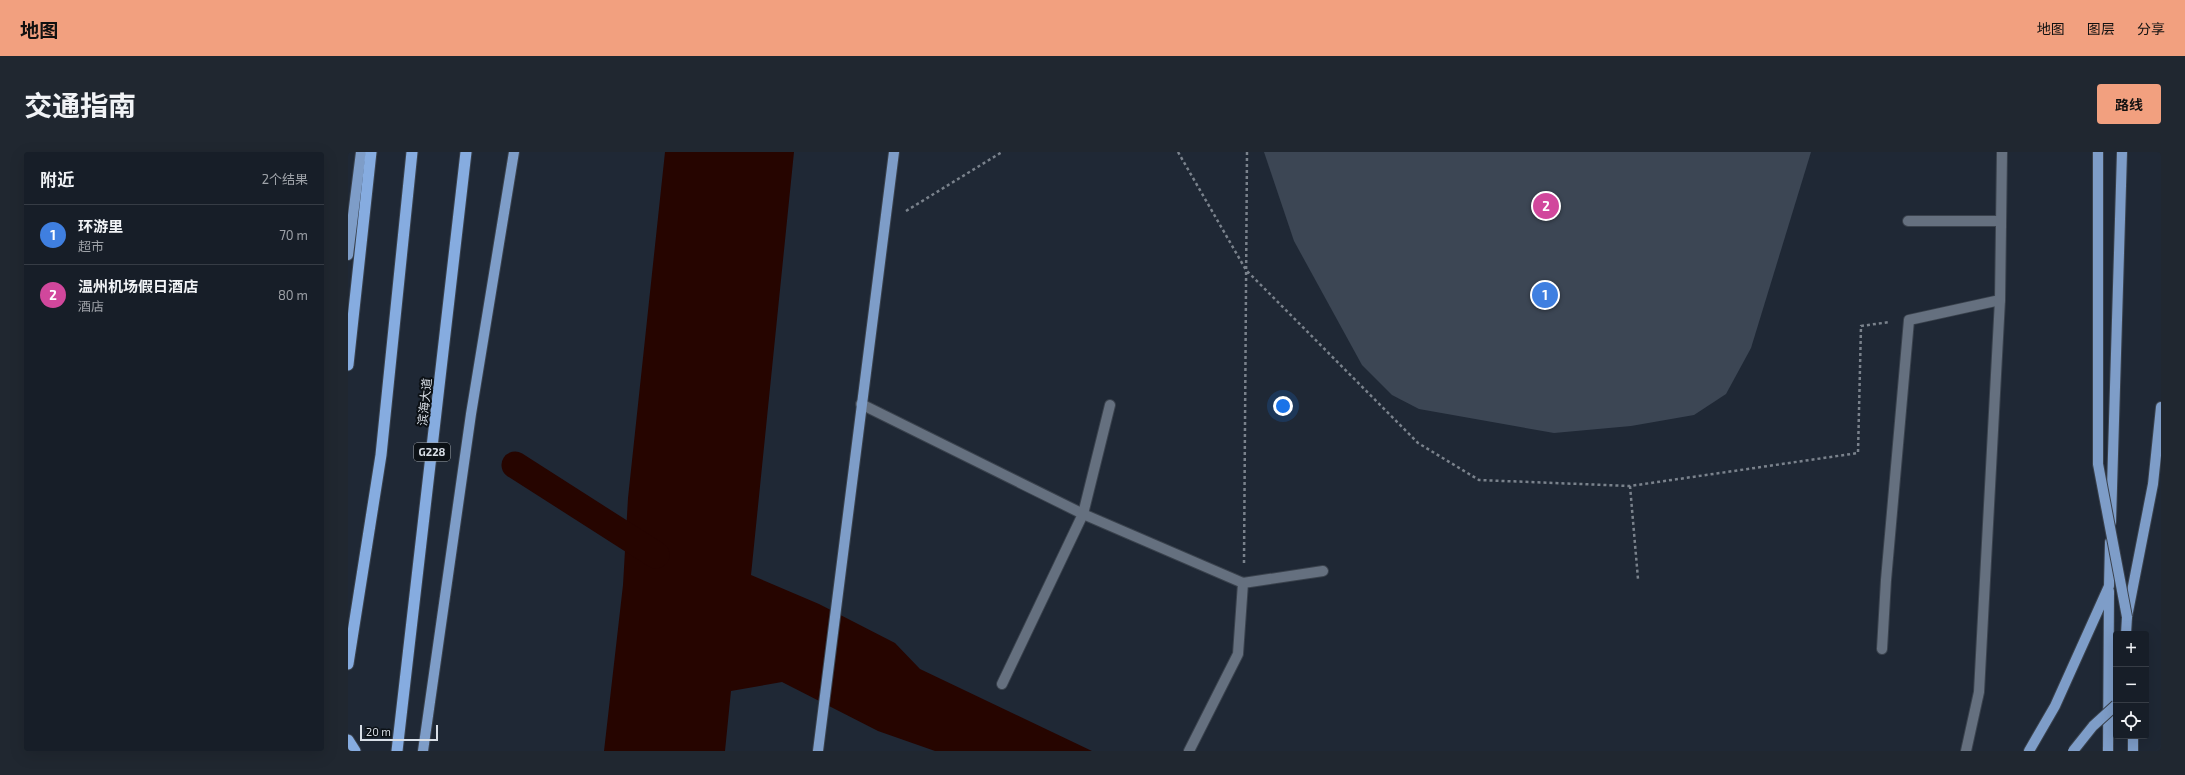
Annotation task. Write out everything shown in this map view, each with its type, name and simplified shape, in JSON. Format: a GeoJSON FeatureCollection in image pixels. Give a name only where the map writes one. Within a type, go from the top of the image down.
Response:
{"type":"FeatureCollection","features":[{"type":"Feature","properties":{"kind":"highway"},"geometry":{"type":"LineString","coordinates":[[348,365],[371,152]]}},
{"type":"Feature","properties":{"kind":"highway"},"geometry":{"type":"LineString","coordinates":[[348,664],[381,456],[412,152]]}},
{"type":"Feature","properties":{"kind":"highway","name":"滨海大道"},"geometry":{"type":"LineString","coordinates":[[397,751],[466,152]]}},
{"type":"Feature","properties":{"kind":"highway"},"geometry":{"type":"LineString","coordinates":[[348,740],[354,751]]}},
{"type":"Feature","properties":{"kind":"main road"},"geometry":{"type":"LineString","coordinates":[[348,255],[361,152]]}},
{"type":"Feature","properties":{"kind":"main road"},"geometry":{"type":"LineString","coordinates":[[423,751],[471,414],[514,152]]}},
{"type":"Feature","properties":{"kind":"main road"},"geometry":{"type":"LineString","coordinates":[[818,751],[894,152]]}},
{"type":"Feature","properties":{"kind":"main road"},"geometry":{"type":"LineString","coordinates":[[2098,152],[2098,464],[2126,617],[2126,631]]}},
{"type":"Feature","properties":{"kind":"main road"},"geometry":{"type":"LineString","coordinates":[[2108,751],[2109,586],[2122,152]]}},
{"type":"Feature","properties":{"kind":"main road"},"geometry":{"type":"LineString","coordinates":[[2126,617],[2153,484],[2161,407]]}},
{"type":"Feature","properties":{"kind":"main road"},"geometry":{"type":"LineString","coordinates":[[2029,751],[2055,706],[2109,586]]}},
{"type":"Feature","properties":{"kind":"main road"},"geometry":{"type":"LineString","coordinates":[[2073,751],[2093,726],[2113,708]]}},
{"type":"Feature","properties":{"kind":"main road"},"geometry":{"type":"LineString","coordinates":[[2133,739],[2133,751]]}},
{"type":"Feature","properties":{"kind":"street"},"geometry":{"type":"LineString","coordinates":[[1966,751],[1979,692],[2000,300],[2002,152]]}},
{"type":"Feature","properties":{"kind":"street"},"geometry":{"type":"LineString","coordinates":[[1908,221],[2001,221]]}},
{"type":"Feature","properties":{"kind":"street"},"geometry":{"type":"LineString","coordinates":[[1882,649],[1886,580],[1909,320],[2000,300]]}},
{"type":"Feature","properties":{"kind":"street"},"geometry":{"type":"LineString","coordinates":[[861,404],[1083,514],[1243,583],[1323,571]]}},
{"type":"Feature","properties":{"kind":"street"},"geometry":{"type":"LineString","coordinates":[[1002,684],[1083,514],[1110,404]]}},
{"type":"Feature","properties":{"kind":"street"},"geometry":{"type":"LineString","coordinates":[[1190,751],[1238,654],[1243,583]]}},
{"type":"Feature","properties":{"kind":"path"},"geometry":{"type":"LineString","coordinates":[[885,223],[1002,152]]}},
{"type":"Feature","properties":{"kind":"path"},"geometry":{"type":"LineString","coordinates":[[1178,152],[1246,270],[1418,443],[1479,480],[1630,486],[1858,453],[1861,326],[1909,320]]}},
{"type":"Feature","properties":{"kind":"path"},"geometry":{"type":"LineString","coordinates":[[1243,583],[1247,152]]}},
{"type":"Feature","properties":{"kind":"path"},"geometry":{"type":"LineString","coordinates":[[1630,486],[1638,579]]}},
{"type":"Feature","properties":{"kind":"shaded area"},"geometry":{"type":"Polygon","coordinates":[[[665,152],[794,152],[751,575],[819,604],[895,643],[920,669],[1092,751],[935,751],[878,731],[782,682],[731,691],[725,751],[604,751],[623,585],[628,498],[665,152]]]}},
{"type":"Feature","properties":{"kind":"building"},"geometry":{"type":"Polygon","coordinates":[[[1264,152],[1811,152],[1751,348],[1726,394],[1694,415],[1631,426],[1554,433],[1419,409],[1392,395],[1362,365],[1294,241],[1264,152]]]}},
{"type":"Feature","properties":{"kind":"waterway"},"geometry":{"type":"LineString","coordinates":[[515,465],[656,555]]}},
{"type":"Feature","properties":{"kind":"place","name":"温州机场假日酒店"},"geometry":{"type":"Point","coordinates":[1546,206]}},
{"type":"Feature","properties":{"kind":"place","name":"环游里"},"geometry":{"type":"Point","coordinates":[1545,295]}}]}
